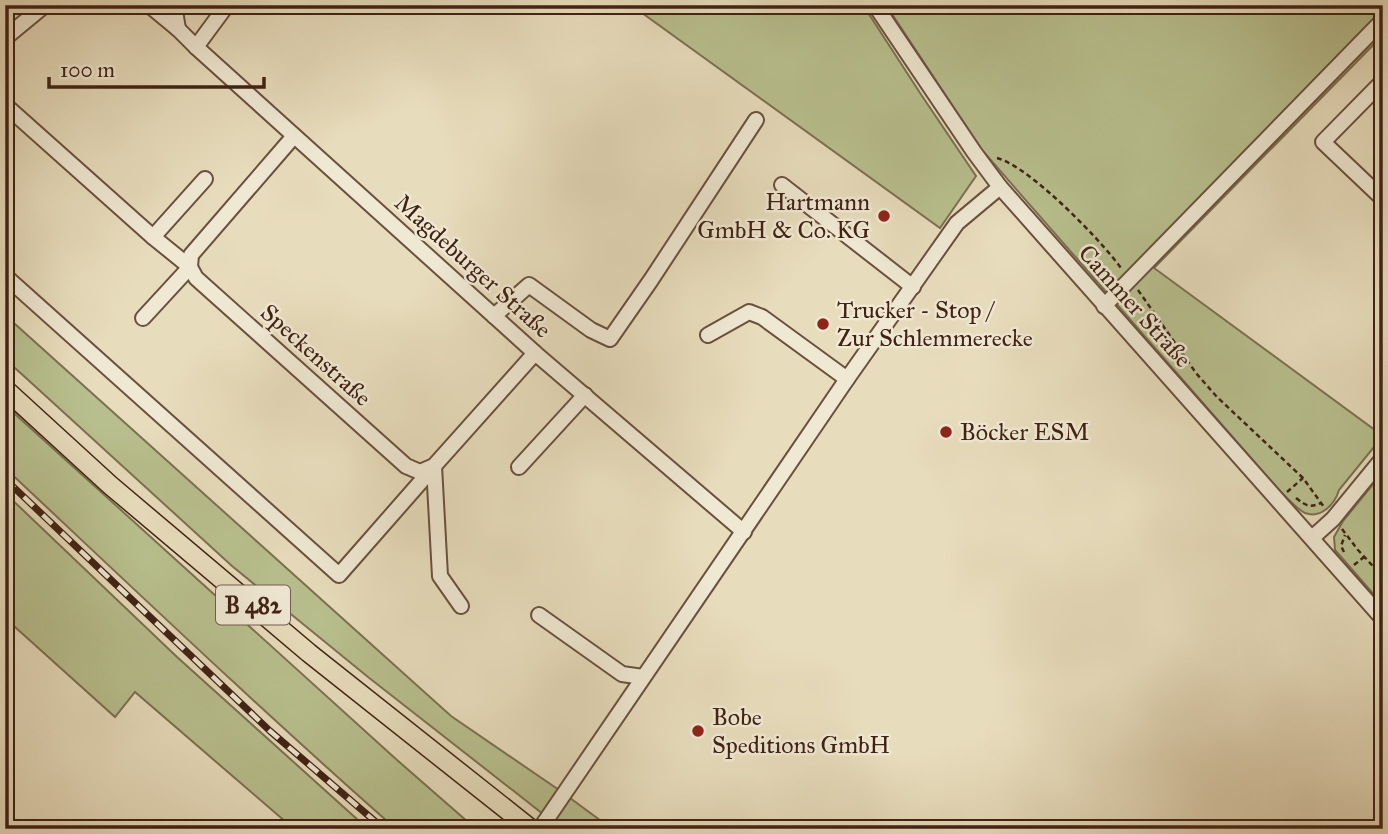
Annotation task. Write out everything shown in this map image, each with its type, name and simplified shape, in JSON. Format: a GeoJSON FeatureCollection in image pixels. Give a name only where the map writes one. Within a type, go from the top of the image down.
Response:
{"type":"FeatureCollection","features":[{"type":"Feature","properties":{"kind":"main road","name":"B 482"},"geometry":{"type":"LineString","coordinates":[[5,389],[110,485],[309,653],[531,829]]}},
{"type":"Feature","properties":{"kind":"street"},"geometry":{"type":"LineString","coordinates":[[5,38],[45,5]]}},
{"type":"Feature","properties":{"kind":"street","name":"Magdeburger Straße"},"geometry":{"type":"LineString","coordinates":[[149,5],[535,353],[744,532]]}},
{"type":"Feature","properties":{"kind":"street"},"geometry":{"type":"LineString","coordinates":[[174,5],[178,29]]}},
{"type":"Feature","properties":{"kind":"street"},"geometry":{"type":"LineString","coordinates":[[196,47],[227,5]]}},
{"type":"Feature","properties":{"kind":"street","name":"Cammer Straße"},"geometry":{"type":"LineString","coordinates":[[875,5],[1000,187],[1383,619]]}},
{"type":"Feature","properties":{"kind":"street"},"geometry":{"type":"LineString","coordinates":[[1104,306],[1383,20]]}},
{"type":"Feature","properties":{"kind":"street"},"geometry":{"type":"LineString","coordinates":[[1383,80],[1323,142],[1383,199]]}},
{"type":"Feature","properties":{"kind":"street","name":"Speckenstraße"},"geometry":{"type":"LineString","coordinates":[[5,105],[190,267],[196,278],[406,466],[427,469]]}},
{"type":"Feature","properties":{"kind":"street"},"geometry":{"type":"LineString","coordinates":[[494,316],[529,285],[591,330],[610,339],[756,120]]}},
{"type":"Feature","properties":{"kind":"street"},"geometry":{"type":"LineString","coordinates":[[143,318],[190,267],[191,255],[295,136]]}},
{"type":"Feature","properties":{"kind":"street"},"geometry":{"type":"LineString","coordinates":[[153,237],[205,178]]}},
{"type":"Feature","properties":{"kind":"street"},"geometry":{"type":"LineString","coordinates":[[782,185],[913,287]]}},
{"type":"Feature","properties":{"kind":"street"},"geometry":{"type":"LineString","coordinates":[[540,829],[847,379],[957,223],[1000,187]]}},
{"type":"Feature","properties":{"kind":"street"},"geometry":{"type":"LineString","coordinates":[[5,276],[339,576],[427,469]]}},
{"type":"Feature","properties":{"kind":"street"},"geometry":{"type":"LineString","coordinates":[[708,335],[750,312],[762,317],[847,379]]}},
{"type":"Feature","properties":{"kind":"street"},"geometry":{"type":"LineString","coordinates":[[374,523],[535,353]]}},
{"type":"Feature","properties":{"kind":"street"},"geometry":{"type":"LineString","coordinates":[[519,467],[585,395]]}},
{"type":"Feature","properties":{"kind":"street"},"geometry":{"type":"LineString","coordinates":[[1312,538],[1333,519],[1383,458]]}},
{"type":"Feature","properties":{"kind":"street"},"geometry":{"type":"LineString","coordinates":[[427,469],[440,576],[461,606]]}},
{"type":"Feature","properties":{"kind":"street"},"geometry":{"type":"LineString","coordinates":[[538,615],[622,674],[643,677]]}},
{"type":"Feature","properties":{"kind":"path"},"geometry":{"type":"LineString","coordinates":[[974,152],[1006,160],[1024,171],[1110,253],[1196,373],[1217,397],[1303,478],[1358,550],[1383,577]]}},
{"type":"Feature","properties":{"kind":"path"},"geometry":{"type":"LineString","coordinates":[[1277,500],[1303,478]]}},
{"type":"Feature","properties":{"kind":"path"},"geometry":{"type":"LineString","coordinates":[[1290,490],[1306,505],[1321,503]]}},
{"type":"Feature","properties":{"kind":"path"},"geometry":{"type":"LineString","coordinates":[[1345,533],[1341,546],[1355,565]]}},
{"type":"Feature","properties":{"kind":"green space"},"geometry":{"type":"Polygon","coordinates":[[[631,5],[863,5],[976,176],[940,228],[631,5]]]}},
{"type":"Feature","properties":{"kind":"green space"},"geometry":{"type":"Polygon","coordinates":[[[886,5],[1383,5],[1383,35],[1154,268],[1383,436],[1326,509],[1316,514],[1305,513],[1279,490],[982,150],[886,5]]]}},
{"type":"Feature","properties":{"kind":"green space"},"geometry":{"type":"Polygon","coordinates":[[[5,315],[451,716],[559,790],[543,814],[232,566],[5,359],[5,315]]]}},
{"type":"Feature","properties":{"kind":"green space"},"geometry":{"type":"Polygon","coordinates":[[[5,405],[476,829],[396,829],[346,785],[5,468],[5,405]]]}},
{"type":"Feature","properties":{"kind":"green space"},"geometry":{"type":"Polygon","coordinates":[[[1383,472],[1383,605],[1335,550],[1334,537],[1343,521],[1383,472]]]}},
{"type":"Feature","properties":{"kind":"green space"},"geometry":{"type":"Polygon","coordinates":[[[5,493],[177,657],[368,829],[294,829],[135,692],[115,717],[5,618],[5,493]]]}},
{"type":"Feature","properties":{"kind":"green space"},"geometry":{"type":"Polygon","coordinates":[[[570,798],[612,829],[562,829],[553,822],[570,798]]]}},
{"type":"Feature","properties":{"kind":"railway"},"geometry":{"type":"LineString","coordinates":[[5,479],[270,731],[384,829]]}},
{"type":"Feature","properties":{"kind":"place","name":"Hartmann GmbH & Co. KG"},"geometry":{"type":"Point","coordinates":[884,216]}},
{"type":"Feature","properties":{"kind":"place","name":"Trucker - Stop / Zur Schlemmerecke"},"geometry":{"type":"Point","coordinates":[823,324]}},
{"type":"Feature","properties":{"kind":"place","name":"Böcker ESM"},"geometry":{"type":"Point","coordinates":[946,432]}},
{"type":"Feature","properties":{"kind":"place","name":"Bobe Speditions GmbH"},"geometry":{"type":"Point","coordinates":[698,731]}}]}
